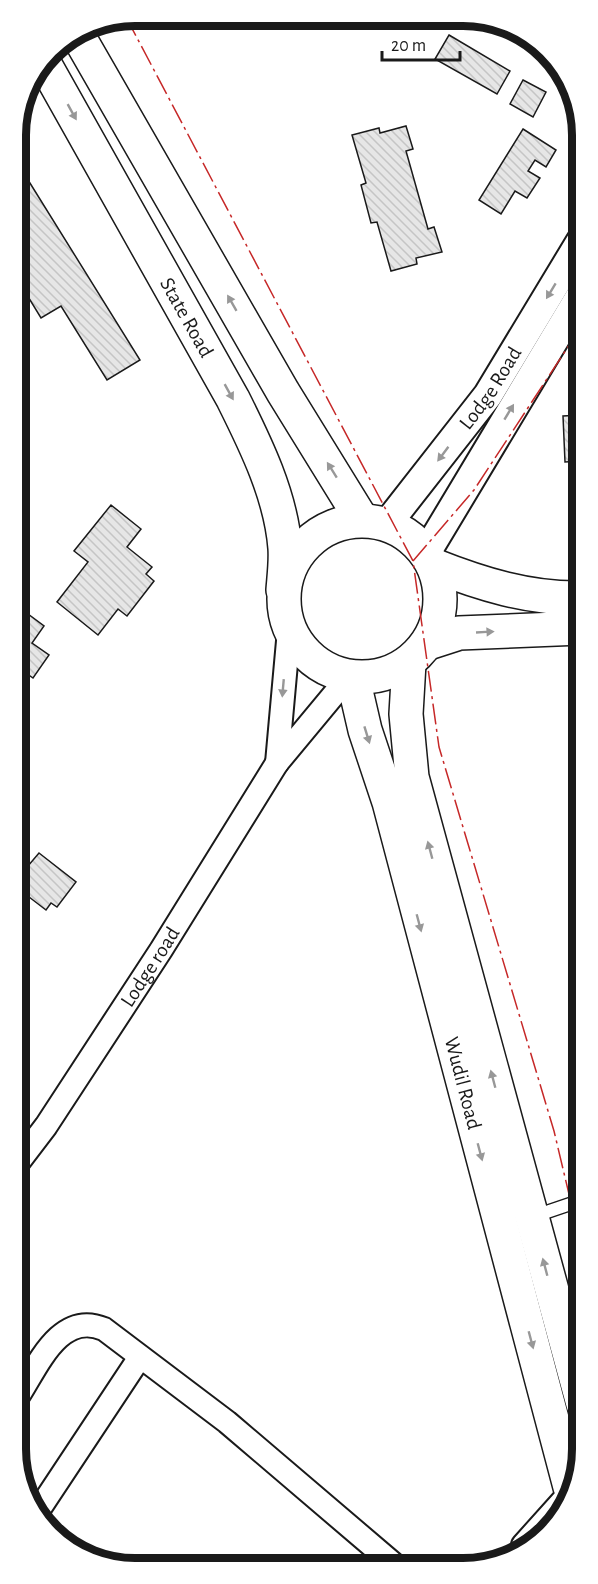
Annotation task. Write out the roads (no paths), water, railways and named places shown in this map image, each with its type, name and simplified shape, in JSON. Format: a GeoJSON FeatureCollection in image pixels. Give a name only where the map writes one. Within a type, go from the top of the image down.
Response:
{"type":"FeatureCollection","features":[{"type":"Feature","properties":{"kind":"main road"},"geometry":{"type":"LineString","coordinates":[[80,40],[283,392],[374,522]]}},
{"type":"Feature","properties":{"kind":"main road","name":"State Road"},"geometry":{"type":"LineString","coordinates":[[47,69],[233,399],[257,448],[274,498],[285,548],[283,590]]}},
{"type":"Feature","properties":{"kind":"main road"},"geometry":{"type":"LineString","coordinates":[[419,653],[440,618],[441,591],[429,559],[409,536],[374,522],[339,524],[319,533],[302,548],[290,568],[283,590],[290,630],[303,651],[322,667],[349,677],[383,676],[419,653],[459,633],[572,628]]}},
{"type":"Feature","properties":{"kind":"main road"},"geometry":{"type":"LineString","coordinates":[[429,559],[463,577],[531,595],[572,597]]}},
{"type":"Feature","properties":{"kind":"main road","name":"Wudil Road"},"geometry":{"type":"LineString","coordinates":[[419,653],[405,714],[412,777],[572,1365]]}},
{"type":"Feature","properties":{"kind":"main road","name":"Wudil Road"},"geometry":{"type":"LineString","coordinates":[[349,677],[389,802],[569,1477]]}},
{"type":"Feature","properties":{"kind":"street","name":"Lodge Road"},"geometry":{"type":"LineString","coordinates":[[374,522],[488,395],[572,256]]}},
{"type":"Feature","properties":{"kind":"street","name":"Lodge Road"},"geometry":{"type":"LineString","coordinates":[[429,559],[572,311]]}},
{"type":"Feature","properties":{"kind":"street"},"geometry":{"type":"LineString","coordinates":[[277,763],[290,630]]}},
{"type":"Feature","properties":{"kind":"street","name":"Lodge road"},"geometry":{"type":"LineString","coordinates":[[26,1152],[46,1126],[161,950],[277,763],[349,677]]}},
{"type":"Feature","properties":{"kind":"street"},"geometry":{"type":"LineString","coordinates":[[26,1384],[63,1331],[77,1325],[92,1324],[104,1329],[227,1422],[386,1558]]}},
{"type":"Feature","properties":{"kind":"street"},"geometry":{"type":"LineString","coordinates":[[41,1506],[140,1357]]}},
{"type":"Feature","properties":{"kind":"street"},"geometry":{"type":"LineString","coordinates":[[529,1537],[565,1487]]}},
{"type":"Feature","properties":{"kind":"lane"},"geometry":{"type":"LineString","coordinates":[[531,1218],[572,1204]]}}]}
